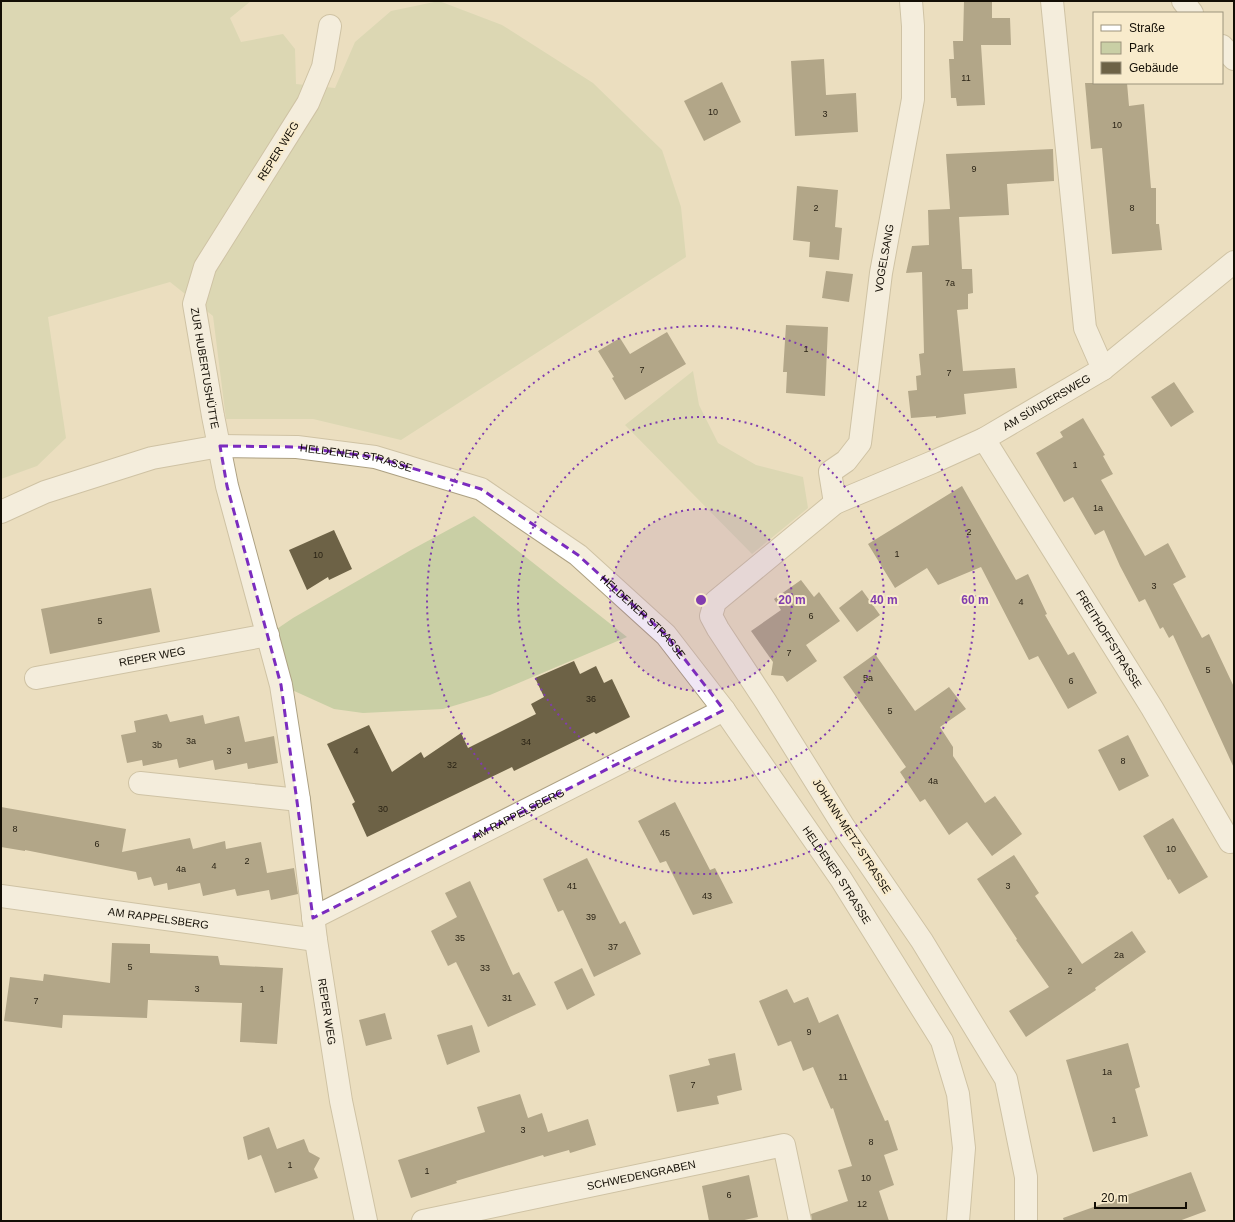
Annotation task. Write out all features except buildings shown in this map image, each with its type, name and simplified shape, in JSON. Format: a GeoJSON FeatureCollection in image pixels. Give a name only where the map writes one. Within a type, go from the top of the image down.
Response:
{"type":"FeatureCollection","features":[{"type":"Feature","properties":{"kind":"street","name":"VOGELSANG"},"geometry":{"type":"LineString","coordinates":[[835,503],[830,472],[846,461],[860,443],[881,273],[913,99],[913,26],[911,1]]}},
{"type":"Feature","properties":{"kind":"street"},"geometry":{"type":"LineString","coordinates":[[1052,1],[1085,328],[1103,369]]}},
{"type":"Feature","properties":{"kind":"street"},"geometry":{"type":"LineString","coordinates":[[1183,1],[1191,12]]}},
{"type":"Feature","properties":{"kind":"street","name":"REPER WEG"},"geometry":{"type":"LineString","coordinates":[[206,267],[308,104],[323,67],[330,26]]}},
{"type":"Feature","properties":{"kind":"street"},"geometry":{"type":"LineString","coordinates":[[1223,47],[1234,59]]}},
{"type":"Feature","properties":{"kind":"street","name":"AM SÜNDERSWEG"},"geometry":{"type":"LineString","coordinates":[[835,503],[933,462],[984,438],[1103,369],[1234,262]]}},
{"type":"Feature","properties":{"kind":"street","name":"ZUR HUBERTUSHÜTTE"},"geometry":{"type":"LineString","coordinates":[[206,267],[194,304],[220,446]]}},
{"type":"Feature","properties":{"kind":"street","name":"FREITHOFFSTRASSE"},"geometry":{"type":"LineString","coordinates":[[984,438],[1152,708],[1230,842]]}},
{"type":"Feature","properties":{"kind":"street","name":"REPER WEG"},"geometry":{"type":"LineString","coordinates":[[220,446],[227,486],[281,685],[340,1101],[366,1221]]}},
{"type":"Feature","properties":{"kind":"street","name":"HELDENER STRASSE"},"geometry":{"type":"LineString","coordinates":[[1,512],[45,492],[152,458],[220,446],[297,447],[375,457],[481,489],[578,555],[666,634],[724,710],[841,879],[942,1041],[958,1094],[964,1148],[958,1221]]}},
{"type":"Feature","properties":{"kind":"street","name":"JOHANN-METZ-STRASSE"},"geometry":{"type":"LineString","coordinates":[[835,503],[715,602],[712,616],[718,629],[766,702],[844,827],[922,941],[1006,1079],[1026,1177],[1026,1221]]}},
{"type":"Feature","properties":{"kind":"street","name":"REPER WEG"},"geometry":{"type":"LineString","coordinates":[[36,678],[268,636]]}},
{"type":"Feature","properties":{"kind":"street","name":"AM RAPPELSBERG"},"geometry":{"type":"LineString","coordinates":[[313,918],[724,710]]}},
{"type":"Feature","properties":{"kind":"street"},"geometry":{"type":"LineString","coordinates":[[140,783],[298,800]]}},
{"type":"Feature","properties":{"kind":"street","name":"AM RAPPELSBERG"},"geometry":{"type":"LineString","coordinates":[[1,896],[316,940]]}},
{"type":"Feature","properties":{"kind":"street","name":"SCHWEDENGRABEN"},"geometry":{"type":"LineString","coordinates":[[423,1221],[784,1145],[800,1221]]}},
{"type":"Feature","properties":{"kind":"highlighted area"},"geometry":{"type":"Polygon","coordinates":[[[220,446],[297,447],[375,457],[481,489],[578,555],[666,635],[724,710],[313,918],[281,685],[227,486],[220,446]]]}},
{"type":"Feature","properties":{"kind":"green space"},"geometry":{"type":"Polygon","coordinates":[[[1,1],[251,1],[230,18],[241,42],[283,34],[295,49],[296,84],[335,88],[355,42],[391,11],[439,1],[502,25],[593,83],[662,150],[681,207],[686,257],[401,440],[313,419],[226,419],[213,316],[170,282],[48,317],[66,438],[37,466],[1,479],[1,1]]]}},
{"type":"Feature","properties":{"kind":"green space"},"geometry":{"type":"Polygon","coordinates":[[[693,371],[699,405],[718,443],[756,465],[803,477],[808,508],[752,554],[625,425],[693,371]]]}},
{"type":"Feature","properties":{"kind":"green space"},"geometry":{"type":"Polygon","coordinates":[[[474,516],[627,637],[490,695],[443,709],[363,713],[334,709],[281,685],[268,635],[293,618],[411,550],[474,516]]]}}]}
